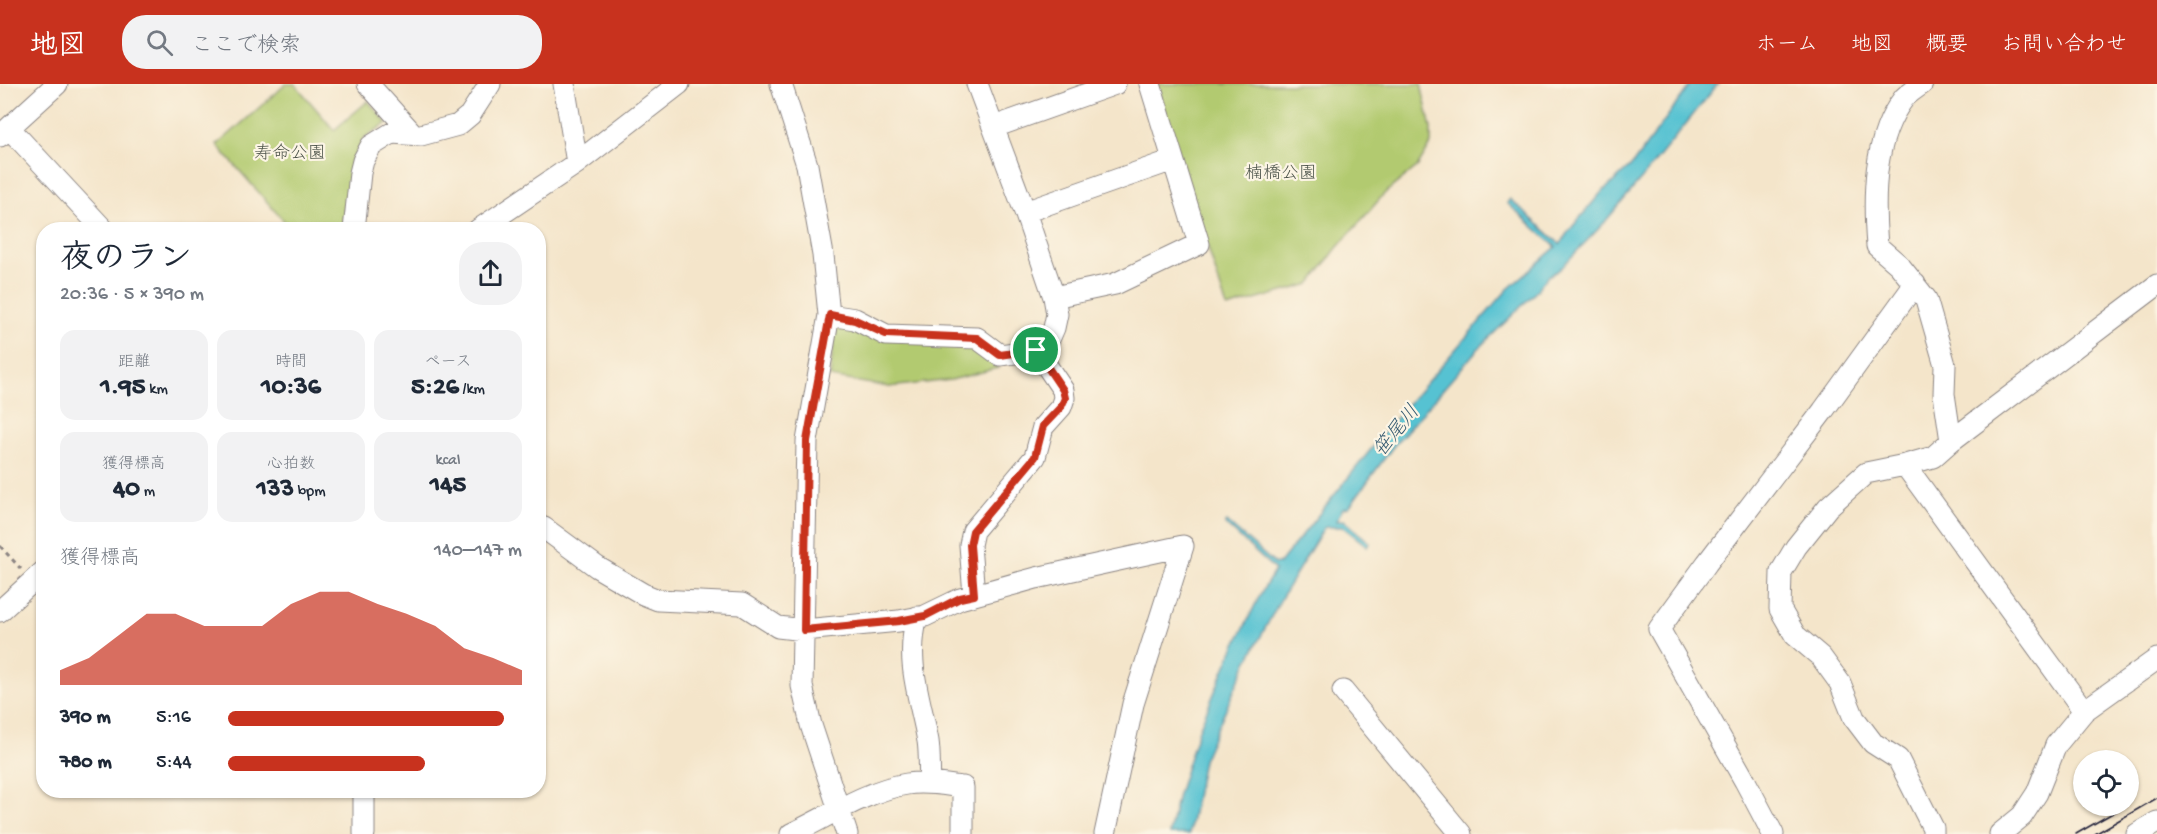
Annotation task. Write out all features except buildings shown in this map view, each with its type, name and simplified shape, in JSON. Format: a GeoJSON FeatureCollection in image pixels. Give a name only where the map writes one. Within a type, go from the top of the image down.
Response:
{"type":"FeatureCollection","features":[{"type":"Feature","properties":{"kind":"street"},"geometry":{"type":"LineString","coordinates":[[57,84],[4,132],[96,222]]}},
{"type":"Feature","properties":{"kind":"street"},"geometry":{"type":"LineString","coordinates":[[368,84],[413,134]]}},
{"type":"Feature","properties":{"kind":"street"},"geometry":{"type":"LineString","coordinates":[[355,222],[360,173],[370,146],[392,133],[421,135],[458,125],[470,115],[490,84]]}},
{"type":"Feature","properties":{"kind":"street"},"geometry":{"type":"LineString","coordinates":[[564,84],[577,163]]}},
{"type":"Feature","properties":{"kind":"street"},"geometry":{"type":"LineString","coordinates":[[490,222],[577,163],[679,84]]}},
{"type":"Feature","properties":{"kind":"street"},"geometry":{"type":"LineString","coordinates":[[781,84],[807,165],[824,255],[830,315],[807,441],[802,686],[811,725],[847,834]]}},
{"type":"Feature","properties":{"kind":"street"},"geometry":{"type":"LineString","coordinates":[[830,315],[855,320],[886,334],[977,338],[1000,355],[1036,350],[1047,344],[1057,314],[1054,297],[977,84]]}},
{"type":"Feature","properties":{"kind":"street"},"geometry":{"type":"LineString","coordinates":[[994,128],[1115,84]]}},
{"type":"Feature","properties":{"kind":"street"},"geometry":{"type":"LineString","coordinates":[[1054,297],[1115,284],[1199,244],[1150,84]]}},
{"type":"Feature","properties":{"kind":"street"},"geometry":{"type":"LineString","coordinates":[[1922,84],[1905,97],[1890,122],[1878,163],[1875,198],[1877,246],[1899,264],[1926,299],[1945,365],[1944,394],[1951,441]]}},
{"type":"Feature","properties":{"kind":"street"},"geometry":{"type":"LineString","coordinates":[[1025,212],[1173,160]]}},
{"type":"Feature","properties":{"kind":"street"},"geometry":{"type":"LineString","coordinates":[[1773,834],[1659,629],[1915,284]]}},
{"type":"Feature","properties":{"kind":"street"},"geometry":{"type":"LineString","coordinates":[[1933,834],[1933,828],[1898,759],[1873,742],[1854,718],[1840,683],[1821,657],[1795,635],[1780,609],[1781,572],[1796,546],[1828,507],[1866,473],[1933,457],[2157,285]]}},
{"type":"Feature","properties":{"kind":"street"},"geometry":{"type":"LineString","coordinates":[[974,595],[970,545],[973,531],[1035,457],[1043,426],[1061,407],[1065,398],[1063,390],[1036,350]]}},
{"type":"Feature","properties":{"kind":"street"},"geometry":{"type":"LineString","coordinates":[[1905,465],[2084,711]]}},
{"type":"Feature","properties":{"kind":"street"},"geometry":{"type":"LineString","coordinates":[[546,530],[597,567],[643,594],[658,600],[742,604],[778,627],[804,630],[899,621],[925,616],[960,598],[1036,578],[1183,546],[1133,706],[1105,834]]}},
{"type":"Feature","properties":{"kind":"street"},"geometry":{"type":"LineString","coordinates":[[0,611],[36,578]]}},
{"type":"Feature","properties":{"kind":"street"},"geometry":{"type":"LineString","coordinates":[[917,617],[912,638],[912,659],[928,743],[930,783]]}},
{"type":"Feature","properties":{"kind":"street"},"geometry":{"type":"LineString","coordinates":[[2000,834],[2022,816],[2037,793],[2056,745],[2084,711],[2157,659]]}},
{"type":"Feature","properties":{"kind":"street"},"geometry":{"type":"LineString","coordinates":[[1343,691],[1461,834]]}},
{"type":"Feature","properties":{"kind":"street"},"geometry":{"type":"LineString","coordinates":[[791,834],[858,801],[891,788],[930,783],[963,787],[963,834]]}},
{"type":"Feature","properties":{"kind":"street"},"geometry":{"type":"LineString","coordinates":[[364,798],[364,834]]}},
{"type":"Feature","properties":{"kind":"street"},"geometry":{"type":"LineString","coordinates":[[2137,834],[2157,822]]}},
{"type":"Feature","properties":{"kind":"path"},"geometry":{"type":"LineString","coordinates":[[0,546],[36,574]]}},
{"type":"Feature","properties":{"kind":"green space","name":"寿命公園"},"geometry":{"type":"Polygon","coordinates":[[[286,84],[295,84],[334,130],[368,101],[387,123],[364,138],[351,163],[343,222],[285,222],[217,145],[286,84]]]}},
{"type":"Feature","properties":{"kind":"green space","name":"楠橋公園"},"geometry":{"type":"Polygon","coordinates":[[[1156,84],[1421,84],[1431,128],[1431,144],[1418,166],[1385,193],[1337,248],[1310,284],[1227,308],[1156,84]]]}},
{"type":"Feature","properties":{"kind":"green space"},"geometry":{"type":"Polygon","coordinates":[[[835,327],[969,344],[998,368],[951,380],[889,387],[830,377],[835,327]]]}},
{"type":"Feature","properties":{"kind":"water","name":"笹尾川"},"geometry":{"type":"Polygon","coordinates":[[[1691,84],[1718,84],[1604,223],[1559,270],[1548,276],[1533,295],[1477,350],[1392,448],[1349,507],[1343,508],[1336,521],[1344,520],[1370,543],[1367,546],[1343,527],[1323,529],[1283,595],[1246,664],[1203,760],[1189,834],[1169,834],[1178,794],[1199,729],[1229,658],[1275,570],[1225,524],[1227,522],[1275,564],[1279,564],[1400,413],[1508,289],[1556,247],[1507,203],[1510,199],[1560,244],[1600,194],[1632,165],[1691,84]]]}},
{"type":"Feature","properties":{"kind":"tram line"},"geometry":{"type":"LineString","coordinates":[[2095,834],[2157,798]]}},
{"type":"Feature","properties":{"kind":"tram line"},"geometry":{"type":"LineString","coordinates":[[2076,834],[2108,816]]}},
{"type":"Feature","properties":{"kind":"route"},"geometry":{"type":"LineString","coordinates":[[830,315],[855,320],[886,334],[977,338],[1000,355],[1036,350],[1063,390],[1065,398],[1061,407],[1043,426],[1035,457],[973,531],[970,545],[974,595],[960,598],[925,616],[899,621],[804,630],[807,441],[830,315]]}}]}
